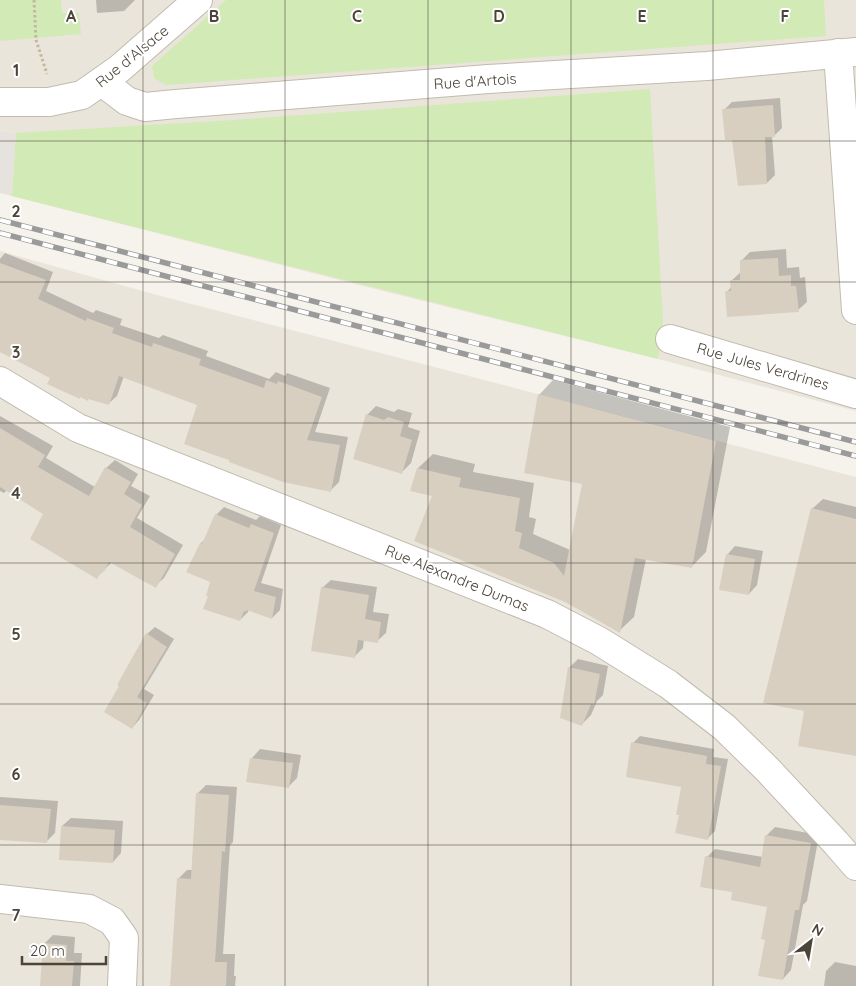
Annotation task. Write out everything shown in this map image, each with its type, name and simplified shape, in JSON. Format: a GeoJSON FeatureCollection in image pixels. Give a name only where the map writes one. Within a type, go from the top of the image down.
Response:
{"type":"FeatureCollection","features":[{"type":"Feature","properties":{"kind":"street","name":"Rue d'Alsace"},"geometry":{"type":"LineString","coordinates":[[0,102],[49,102],[82,95],[119,69],[198,0]]}},
{"type":"Feature","properties":{"kind":"street","name":"Rue d'Artois"},"geometry":{"type":"LineString","coordinates":[[102,82],[127,101],[145,107],[488,79],[707,66],[847,52]]}},
{"type":"Feature","properties":{"kind":"street"},"geometry":{"type":"LineString","coordinates":[[847,52],[856,310]]}},
{"type":"Feature","properties":{"kind":"street","name":"Rue Jules Verdrines"},"geometry":{"type":"LineString","coordinates":[[670,339],[856,394]]}},
{"type":"Feature","properties":{"kind":"street","name":"Rue Alexandre Dumas"},"geometry":{"type":"LineString","coordinates":[[0,381],[78,428],[547,614],[599,641],[668,684],[724,727],[767,769],[856,866]]}},
{"type":"Feature","properties":{"kind":"street"},"geometry":{"type":"LineString","coordinates":[[0,899],[89,909],[112,921],[124,938],[122,986]]}},
{"type":"Feature","properties":{"kind":"path"},"geometry":{"type":"LineString","coordinates":[[34,0],[36,40],[48,77],[49,102]]}},
{"type":"Feature","properties":{"kind":"shaded area"},"geometry":{"type":"Polygon","coordinates":[[[0,0],[856,0],[856,411],[658,359],[12,196],[16,133],[0,131],[0,0]]]}},
{"type":"Feature","properties":{"kind":"shaded area"},"geometry":{"type":"Polygon","coordinates":[[[0,131],[16,133],[12,196],[0,193],[0,131]]]}},
{"type":"Feature","properties":{"kind":"shaded area"},"geometry":{"type":"Polygon","coordinates":[[[0,251],[157,295],[856,477],[856,986],[0,986],[0,251]]]}},
{"type":"Feature","properties":{"kind":"green space"},"geometry":{"type":"Polygon","coordinates":[[[0,0],[61,0],[62,13],[79,13],[81,34],[0,41],[0,0]]]}},
{"type":"Feature","properties":{"kind":"green space"},"geometry":{"type":"Polygon","coordinates":[[[226,0],[824,0],[826,36],[166,85],[154,78],[152,66],[226,0]]]}},
{"type":"Feature","properties":{"kind":"green space"},"geometry":{"type":"Polygon","coordinates":[[[650,89],[663,321],[658,359],[12,196],[16,133],[234,120],[650,89]]]}},
{"type":"Feature","properties":{"kind":"building"},"geometry":{"type":"Polygon","coordinates":[[[773,105],[775,137],[765,137],[767,184],[738,186],[732,140],[725,140],[722,109],[773,105]]]}},
{"type":"Feature","properties":{"kind":"building"},"geometry":{"type":"Polygon","coordinates":[[[778,258],[779,276],[791,275],[791,286],[796,286],[799,312],[727,317],[725,291],[731,291],[730,280],[740,280],[740,260],[778,258]]]}},
{"type":"Feature","properties":{"kind":"building"},"geometry":{"type":"Polygon","coordinates":[[[0,263],[46,280],[38,299],[86,321],[87,318],[114,328],[112,333],[152,347],[153,343],[201,359],[199,365],[264,388],[266,380],[277,384],[278,381],[322,397],[307,440],[340,445],[331,492],[283,482],[184,444],[197,405],[119,376],[109,405],[88,399],[88,401],[80,397],[80,399],[47,384],[50,378],[0,352],[0,263]]]}},
{"type":"Feature","properties":{"kind":"building"},"geometry":{"type":"Polygon","coordinates":[[[538,394],[716,441],[692,568],[635,558],[620,633],[565,602],[414,541],[432,496],[410,491],[417,468],[461,478],[459,487],[520,498],[515,531],[522,533],[519,548],[554,563],[564,576],[582,484],[524,473],[538,394]]]}},
{"type":"Feature","properties":{"kind":"building"},"geometry":{"type":"Polygon","coordinates":[[[366,414],[384,420],[388,417],[404,422],[400,436],[412,440],[402,474],[353,459],[366,414]]]}},
{"type":"Feature","properties":{"kind":"building"},"geometry":{"type":"Polygon","coordinates":[[[0,428],[45,455],[38,467],[89,496],[105,467],[131,482],[124,494],[142,505],[130,527],[175,554],[156,588],[109,562],[104,572],[102,571],[97,579],[30,539],[43,514],[0,487],[0,428]]]}},
{"type":"Feature","properties":{"kind":"building"},"geometry":{"type":"Polygon","coordinates":[[[811,508],[856,519],[856,756],[798,746],[804,711],[763,703],[811,508]]]}},
{"type":"Feature","properties":{"kind":"building"},"geometry":{"type":"Polygon","coordinates":[[[215,514],[249,528],[251,524],[274,533],[254,591],[276,597],[272,619],[247,610],[246,612],[244,611],[240,621],[203,609],[208,596],[206,596],[210,582],[186,572],[200,543],[202,544],[215,514]]]}},
{"type":"Feature","properties":{"kind":"building"},"geometry":{"type":"Polygon","coordinates":[[[726,554],[755,559],[749,595],[719,590],[726,554]]]}},
{"type":"Feature","properties":{"kind":"building"},"geometry":{"type":"Polygon","coordinates":[[[321,587],[369,595],[365,619],[381,622],[378,643],[358,640],[355,658],[311,651],[321,587]]]}},
{"type":"Feature","properties":{"kind":"building"},"geometry":{"type":"Polygon","coordinates":[[[146,633],[167,647],[137,697],[147,703],[132,729],[104,712],[146,633]]]}},
{"type":"Feature","properties":{"kind":"building"},"geometry":{"type":"Polygon","coordinates":[[[568,667],[600,674],[594,705],[591,704],[582,726],[560,718],[568,667]]]}},
{"type":"Feature","properties":{"kind":"building"},"geometry":{"type":"Polygon","coordinates":[[[631,742],[707,756],[706,764],[721,766],[708,840],[675,833],[679,815],[676,815],[681,787],[626,777],[631,742]]]}},
{"type":"Feature","properties":{"kind":"building"},"geometry":{"type":"Polygon","coordinates":[[[250,758],[293,763],[289,788],[246,782],[250,758]]]}},
{"type":"Feature","properties":{"kind":"building"},"geometry":{"type":"Polygon","coordinates":[[[196,793],[229,795],[225,852],[222,851],[215,962],[227,962],[226,986],[170,986],[177,878],[191,879],[196,793]]]}},
{"type":"Feature","properties":{"kind":"building"},"geometry":{"type":"Polygon","coordinates":[[[0,805],[51,809],[47,843],[0,840],[0,805]]]}},
{"type":"Feature","properties":{"kind":"building"},"geometry":{"type":"Polygon","coordinates":[[[61,826],[115,830],[113,863],[59,860],[61,826]]]}},
{"type":"Feature","properties":{"kind":"building"},"geometry":{"type":"Polygon","coordinates":[[[765,835],[811,843],[799,910],[795,910],[783,980],[758,976],[765,940],[761,939],[767,907],[731,900],[732,892],[700,887],[705,856],[760,867],[765,835]]]}},
{"type":"Feature","properties":{"kind":"building"},"geometry":{"type":"Polygon","coordinates":[[[43,943],[67,945],[66,961],[74,961],[72,986],[40,986],[43,943]]]}},
{"type":"Feature","properties":{"kind":"railway"},"geometry":{"type":"LineString","coordinates":[[0,220],[856,442]]}},
{"type":"Feature","properties":{"kind":"railway"},"geometry":{"type":"LineString","coordinates":[[0,233],[856,456]]}}]}
